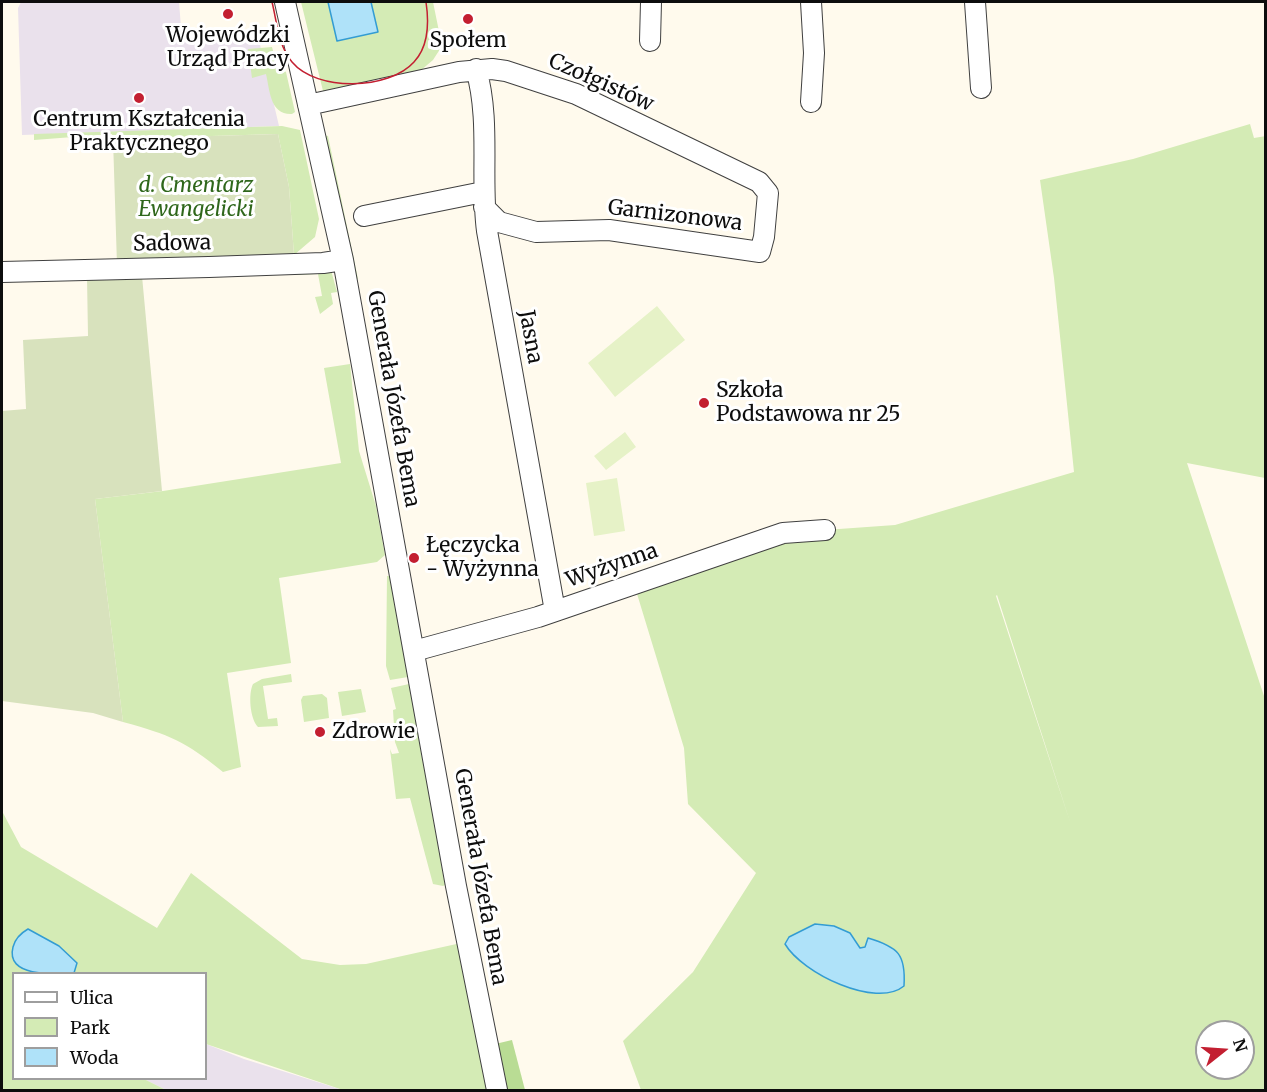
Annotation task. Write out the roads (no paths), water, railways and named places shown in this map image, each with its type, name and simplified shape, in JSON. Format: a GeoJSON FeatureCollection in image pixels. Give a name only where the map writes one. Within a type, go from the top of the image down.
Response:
{"type":"FeatureCollection","features":[{"type":"Feature","properties":{"kind":"street","name":"Generała Józefa Bema"},"geometry":{"type":"LineString","coordinates":[[285,2],[343,260],[456,886],[497,1090]]}},
{"type":"Feature","properties":{"kind":"street"},"geometry":{"type":"LineString","coordinates":[[651,2],[651,41]]}},
{"type":"Feature","properties":{"kind":"street"},"geometry":{"type":"LineString","coordinates":[[811,2],[814,53],[812,102]]}},
{"type":"Feature","properties":{"kind":"street"},"geometry":{"type":"LineString","coordinates":[[975,2],[981,88]]}},
{"type":"Feature","properties":{"kind":"street","name":"Czołgistów"},"geometry":{"type":"LineString","coordinates":[[308,105],[476,69],[506,71],[561,88],[759,182],[768,193],[764,237],[760,252]]}},
{"type":"Feature","properties":{"kind":"street","name":"Jasna"},"geometry":{"type":"LineString","coordinates":[[476,69],[484,95],[483,199],[555,611]]}},
{"type":"Feature","properties":{"kind":"street"},"geometry":{"type":"LineString","coordinates":[[364,216],[483,199]]}},
{"type":"Feature","properties":{"kind":"street","name":"Garnizonowa"},"geometry":{"type":"LineString","coordinates":[[483,199],[499,222],[536,232],[609,230],[760,252]]}},
{"type":"Feature","properties":{"kind":"street","name":"Sadowa"},"geometry":{"type":"LineString","coordinates":[[2,272],[232,267],[343,260]]}},
{"type":"Feature","properties":{"kind":"street","name":"Wyżynna"},"geometry":{"type":"LineString","coordinates":[[414,651],[555,611],[783,533],[825,530]]}},
{"type":"Feature","properties":{"kind":"water"},"geometry":{"type":"Polygon","coordinates":[[[328,2],[371,2],[378,32],[337,41],[328,2]]]}},
{"type":"Feature","properties":{"kind":"water"},"geometry":{"type":"Polygon","coordinates":[[[815,924],[834,926],[850,933],[860,948],[865,947],[868,938],[893,949],[901,959],[904,986],[892,992],[876,993],[859,990],[840,984],[807,966],[785,944],[789,937],[815,924]]]}},
{"type":"Feature","properties":{"kind":"water"},"geometry":{"type":"Polygon","coordinates":[[[28,929],[59,946],[77,963],[74,972],[34,972],[17,964],[13,957],[13,947],[23,932],[28,929]]]}},
{"type":"Feature","properties":{"kind":"tram line"},"geometry":{"type":"LineString","coordinates":[[272,2],[281,41],[292,62],[303,72],[318,79],[353,84],[388,78],[403,71],[414,62],[423,49],[427,34],[426,2]]}},
{"type":"Feature","properties":{"kind":"place","name":"Wojewódzki Urząd Pracy"},"geometry":{"type":"Point","coordinates":[228,14]}},
{"type":"Feature","properties":{"kind":"place","name":"Społem"},"geometry":{"type":"Point","coordinates":[468,19]}},
{"type":"Feature","properties":{"kind":"place","name":"Centrum Kształcenia Praktycznego"},"geometry":{"type":"Point","coordinates":[139,98]}},
{"type":"Feature","properties":{"kind":"place","name":"Szkoła Podstawowa nr 25"},"geometry":{"type":"Point","coordinates":[704,403]}},
{"type":"Feature","properties":{"kind":"place","name":"Łęczycka - Wyżynna"},"geometry":{"type":"Point","coordinates":[414,558]}},
{"type":"Feature","properties":{"kind":"place","name":"Zdrowie"},"geometry":{"type":"Point","coordinates":[320,732]}},
{"type":"Feature","properties":{"kind":"park label","name":"d. Cmentarz Ewangelicki"},"geometry":{"type":"Point","coordinates":[196,198]}}]}
